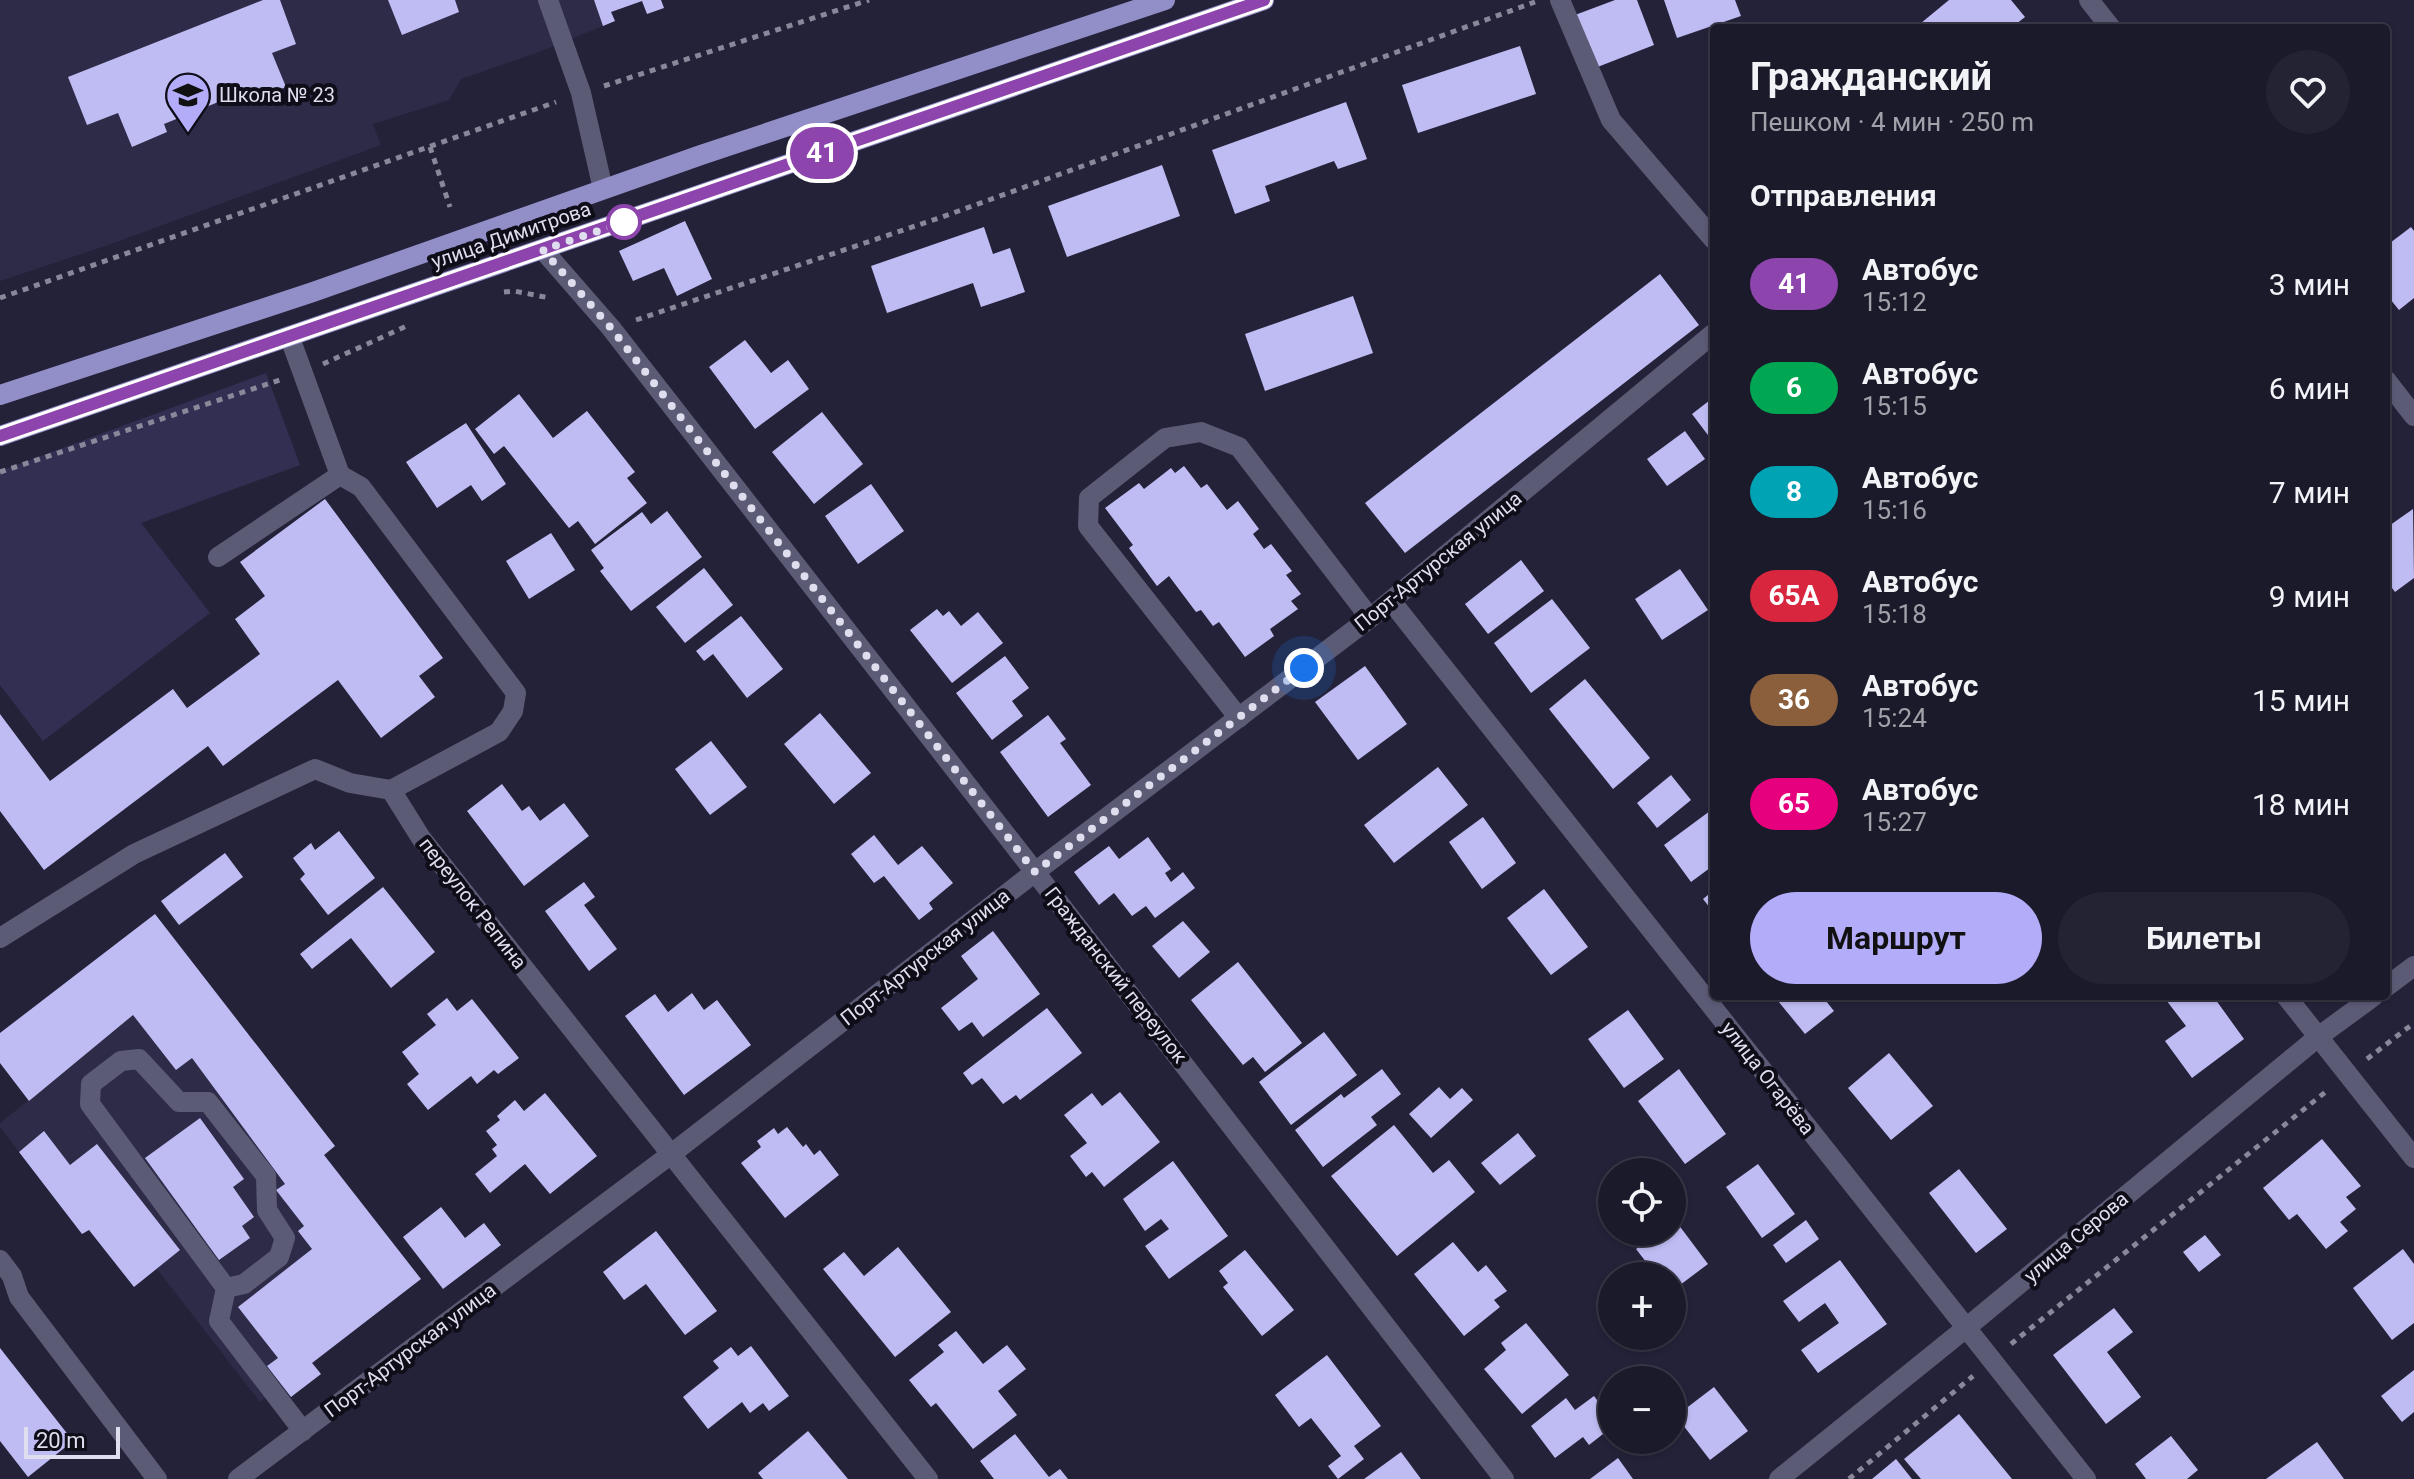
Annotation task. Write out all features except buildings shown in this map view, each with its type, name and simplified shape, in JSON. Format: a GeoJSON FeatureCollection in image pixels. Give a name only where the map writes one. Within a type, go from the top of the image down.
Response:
{"type":"FeatureCollection","features":[{"type":"Feature","properties":{"kind":"main road","name":"улица Димитрова"},"geometry":{"type":"LineString","coordinates":[[0,395],[328,287],[603,189],[1165,0]]}},
{"type":"Feature","properties":{"kind":"main road","name":"улица Димитрова"},"geometry":{"type":"LineString","coordinates":[[0,436],[1253,2]]}},
{"type":"Feature","properties":{"kind":"street"},"geometry":{"type":"LineString","coordinates":[[548,0],[581,93],[603,189]]}},
{"type":"Feature","properties":{"kind":"street"},"geometry":{"type":"LineString","coordinates":[[1560,0],[1611,120],[1710,235]]}},
{"type":"Feature","properties":{"kind":"street"},"geometry":{"type":"LineString","coordinates":[[2089,0],[2101,24]]}},
{"type":"Feature","properties":{"kind":"street","name":"Гражданский переулок"},"geometry":{"type":"LineString","coordinates":[[543,250],[611,328],[1504,1479]]}},
{"type":"Feature","properties":{"kind":"street","name":"Порт-Артурская улица"},"geometry":{"type":"LineString","coordinates":[[238,1479],[670,1155],[1370,618],[1710,336]]}},
{"type":"Feature","properties":{"kind":"street"},"geometry":{"type":"LineString","coordinates":[[0,938],[134,854],[315,769],[350,783],[391,790],[499,732],[513,711],[516,693],[361,487],[340,475],[290,338]]}},
{"type":"Feature","properties":{"kind":"street"},"geometry":{"type":"LineString","coordinates":[[2390,385],[2414,416]]}},
{"type":"Feature","properties":{"kind":"street"},"geometry":{"type":"LineString","coordinates":[[1239,718],[1088,526],[1089,498],[1165,438],[1201,432],[1239,447],[1370,618]]}},
{"type":"Feature","properties":{"kind":"street"},"geometry":{"type":"LineString","coordinates":[[218,557],[340,475]]}},
{"type":"Feature","properties":{"kind":"street","name":"улица Огарёва"},"geometry":{"type":"LineString","coordinates":[[1391,601],[2086,1479]]}},
{"type":"Feature","properties":{"kind":"street","name":"переулок Репина"},"geometry":{"type":"LineString","coordinates":[[391,790],[421,838],[928,1479]]}},
{"type":"Feature","properties":{"kind":"street"},"geometry":{"type":"LineString","coordinates":[[2390,984],[2414,966]]}},
{"type":"Feature","properties":{"kind":"street"},"geometry":{"type":"LineString","coordinates":[[2289,1000],[2414,1158]]}},
{"type":"Feature","properties":{"kind":"street","name":"улица Серова"},"geometry":{"type":"LineString","coordinates":[[1779,1479],[2318,1037],[2369,1000]]}},
{"type":"Feature","properties":{"kind":"street"},"geometry":{"type":"LineString","coordinates":[[226,1288],[244,1284],[279,1257],[285,1238],[267,1210],[266,1176],[208,1102],[179,1102],[139,1059],[121,1061],[91,1084],[90,1104],[226,1288],[219,1321],[303,1431]]}},
{"type":"Feature","properties":{"kind":"street"},"geometry":{"type":"LineString","coordinates":[[0,1260],[12,1276],[19,1297],[157,1479]]}},
{"type":"Feature","properties":{"kind":"path"},"geometry":{"type":"LineString","coordinates":[[0,298],[581,93],[869,0]]}},
{"type":"Feature","properties":{"kind":"path"},"geometry":{"type":"LineString","coordinates":[[611,328],[942,217],[1541,0]]}},
{"type":"Feature","properties":{"kind":"path"},"geometry":{"type":"LineString","coordinates":[[430,146],[450,207]]}},
{"type":"Feature","properties":{"kind":"path"},"geometry":{"type":"LineString","coordinates":[[1849,1479],[1992,1360],[2414,1023]]}},
{"type":"Feature","properties":{"kind":"shaded area","name":"Школа № 23"},"geometry":{"type":"Polygon","coordinates":[[[0,0],[661,0],[664,8],[647,14],[642,1],[612,12],[615,21],[461,79],[449,100],[373,124],[381,145],[111,244],[0,281],[0,0]]]}},
{"type":"Feature","properties":{"kind":"shaded area"},"geometry":{"type":"Polygon","coordinates":[[[266,373],[300,465],[141,523],[210,613],[43,741],[0,685],[0,471],[266,373]]]}},
{"type":"Feature","properties":{"kind":"shaded area"},"geometry":{"type":"Polygon","coordinates":[[[155,914],[335,1146],[325,1155],[421,1279],[313,1363],[321,1374],[291,1397],[281,1385],[260,1402],[157,1269],[134,1287],[89,1230],[82,1234],[0,1127],[0,1123],[29,1100],[0,1033],[155,914]]]}},
{"type":"Feature","properties":{"kind":"bus line","name":"41"},"geometry":{"type":"LineString","coordinates":[[0,436],[1264,0]]}},
{"type":"Feature","properties":{"kind":"place","name":"Школа № 23"},"geometry":{"type":"Point","coordinates":[188,134]}},
{"type":"Feature","properties":{"kind":"route"},"geometry":{"type":"LineString","coordinates":[[624,222],[543,250],[611,328],[1035,872],[1304,668]]}}]}
